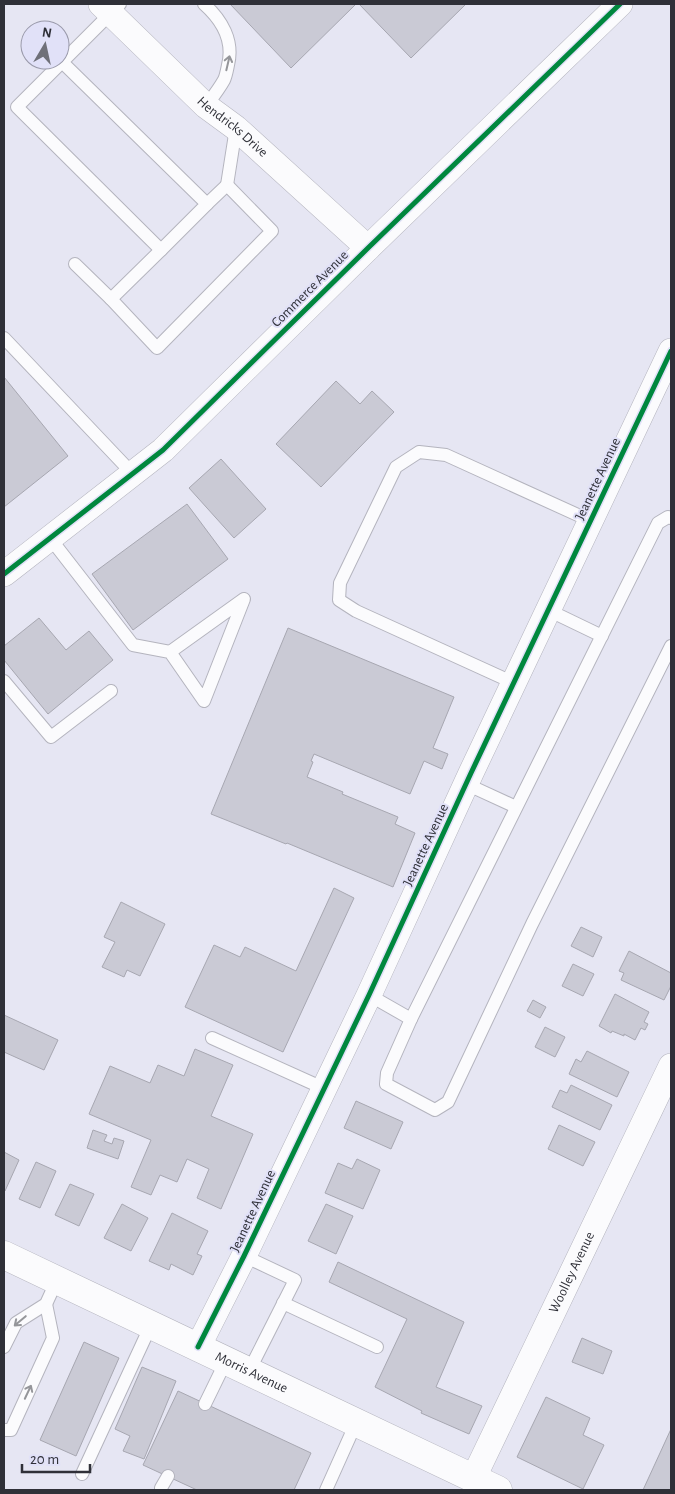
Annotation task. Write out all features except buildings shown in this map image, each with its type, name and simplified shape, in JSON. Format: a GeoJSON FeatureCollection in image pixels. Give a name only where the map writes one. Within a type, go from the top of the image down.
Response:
{"type":"FeatureCollection","features":[{"type":"Feature","properties":{"kind":"main road","name":"Morris Avenue"},"geometry":{"type":"LineString","coordinates":[[4,1255],[51,1292],[151,1325],[486,1486]]}},
{"type":"Feature","properties":{"kind":"street","name":"Commerce Avenue"},"geometry":{"type":"LineString","coordinates":[[4,574],[163,450],[620,4]]}},
{"type":"Feature","properties":{"kind":"street","name":"Hendricks Drive"},"geometry":{"type":"LineString","coordinates":[[110,7],[206,106],[236,128],[368,248]]}},
{"type":"Feature","properties":{"kind":"street","name":"Jeanette Avenue"},"geometry":{"type":"LineString","coordinates":[[198,1347],[244,1256],[369,995],[466,784],[671,351]]}},
{"type":"Feature","properties":{"kind":"street","name":"Woolley Avenue"},"geometry":{"type":"LineString","coordinates":[[486,1486],[671,1066]]}},
{"type":"Feature","properties":{"kind":"lane"},"geometry":{"type":"LineString","coordinates":[[204,4],[225,29],[230,56],[224,79],[206,106]]}},
{"type":"Feature","properties":{"kind":"lane"},"geometry":{"type":"LineString","coordinates":[[70,53],[110,7]]}},
{"type":"Feature","properties":{"kind":"lane"},"geometry":{"type":"LineString","coordinates":[[54,70],[17,107],[161,250]]}},
{"type":"Feature","properties":{"kind":"lane"},"geometry":{"type":"LineString","coordinates":[[70,70],[207,204]]}},
{"type":"Feature","properties":{"kind":"lane"},"geometry":{"type":"LineString","coordinates":[[111,299],[227,185],[236,128]]}},
{"type":"Feature","properties":{"kind":"lane"},"geometry":{"type":"LineString","coordinates":[[75,264],[157,348],[272,231],[227,185]]}},
{"type":"Feature","properties":{"kind":"lane"},"geometry":{"type":"LineString","coordinates":[[4,338],[132,473]]}},
{"type":"Feature","properties":{"kind":"lane"},"geometry":{"type":"LineString","coordinates":[[514,683],[356,611],[340,600],[340,583],[396,467],[419,452],[446,455],[591,521]]}},
{"type":"Feature","properties":{"kind":"lane"},"geometry":{"type":"LineString","coordinates":[[671,518],[668,517],[658,523],[411,1019],[387,1073],[386,1084],[435,1110],[448,1102],[532,924],[671,646]]}},
{"type":"Feature","properties":{"kind":"lane"},"geometry":{"type":"LineString","coordinates":[[50,538],[133,645],[170,652],[204,701],[244,600],[170,652]]}},
{"type":"Feature","properties":{"kind":"lane"},"geometry":{"type":"LineString","coordinates":[[548,610],[602,636]]}},
{"type":"Feature","properties":{"kind":"lane"},"geometry":{"type":"LineString","coordinates":[[4,681],[51,738],[111,691]]}},
{"type":"Feature","properties":{"kind":"lane"},"geometry":{"type":"LineString","coordinates":[[466,784],[516,807]]}},
{"type":"Feature","properties":{"kind":"lane"},"geometry":{"type":"LineString","coordinates":[[369,995],[411,1019]]}},
{"type":"Feature","properties":{"kind":"lane"},"geometry":{"type":"LineString","coordinates":[[212,1038],[323,1088]]}},
{"type":"Feature","properties":{"kind":"lane"},"geometry":{"type":"LineString","coordinates":[[205,1404],[237,1366],[283,1303],[295,1280],[244,1256]]}},
{"type":"Feature","properties":{"kind":"lane"},"geometry":{"type":"LineString","coordinates":[[4,1347],[16,1323],[51,1292]]}},
{"type":"Feature","properties":{"kind":"lane"},"geometry":{"type":"LineString","coordinates":[[4,1430],[11,1430],[53,1338],[51,1292]]}},
{"type":"Feature","properties":{"kind":"lane"},"geometry":{"type":"LineString","coordinates":[[283,1303],[377,1347]]}},
{"type":"Feature","properties":{"kind":"lane"},"geometry":{"type":"LineString","coordinates":[[82,1474],[151,1325]]}},
{"type":"Feature","properties":{"kind":"lane"},"geometry":{"type":"LineString","coordinates":[[326,1490],[356,1423]]}},
{"type":"Feature","properties":{"kind":"lane"},"geometry":{"type":"LineString","coordinates":[[162,1490],[168,1476]]}},
{"type":"Feature","properties":{"kind":"cycle path"},"geometry":{"type":"LineString","coordinates":[[4,574],[163,450],[620,4]]}},
{"type":"Feature","properties":{"kind":"cycle path"},"geometry":{"type":"LineString","coordinates":[[198,1347],[244,1256],[369,995],[471,773],[671,351]]}}]}
